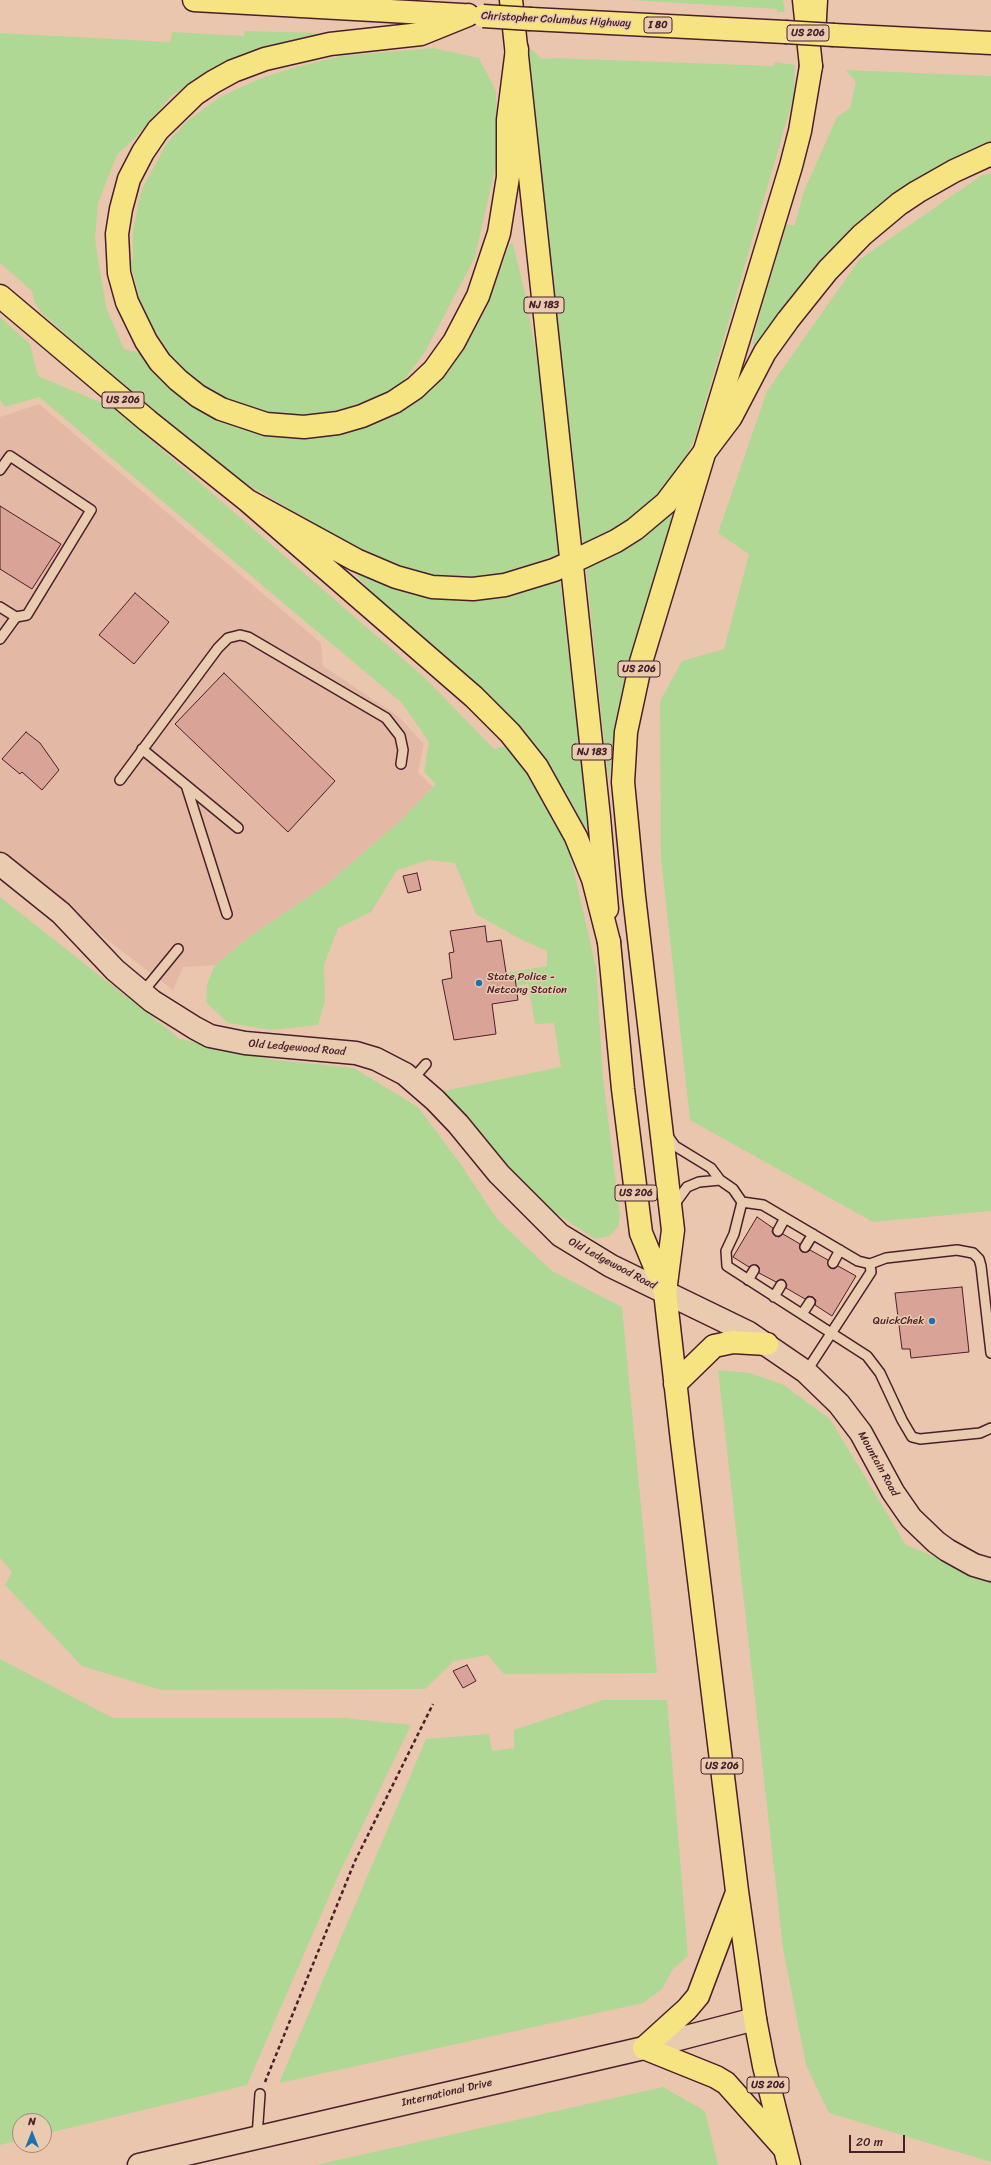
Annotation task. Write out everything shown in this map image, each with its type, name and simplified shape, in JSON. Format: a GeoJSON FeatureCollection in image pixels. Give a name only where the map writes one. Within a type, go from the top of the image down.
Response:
{"type":"FeatureCollection","features":[{"type":"Feature","properties":{"kind":"main road","name":"Christopher Columbus Highway"},"geometry":{"type":"LineString","coordinates":[[194,0],[991,43]]}},
{"type":"Feature","properties":{"kind":"main road","name":"NJ 183"},"geometry":{"type":"LineString","coordinates":[[511,0],[599,817],[609,942]]}},
{"type":"Feature","properties":{"kind":"main road","name":"US 206"},"geometry":{"type":"LineString","coordinates":[[787,2157],[764,2066],[755,2020],[737,1891],[675,1384],[665,1292],[673,1230],[624,808],[624,758],[632,697],[641,662],[791,166],[802,123],[811,66],[804,0]]}},
{"type":"Feature","properties":{"kind":"main road"},"geometry":{"type":"LineString","coordinates":[[811,66],[816,0]]}},
{"type":"Feature","properties":{"kind":"main road"},"geometry":{"type":"LineString","coordinates":[[475,16],[421,34],[330,44],[290,52],[252,64],[233,71],[196,94],[158,130],[143,152],[129,179],[121,209],[117,234],[119,273],[127,302],[146,341],[160,362],[178,380],[198,396],[221,409],[266,424],[304,426],[338,423],[362,416],[394,402],[415,388],[434,370],[454,342],[478,296],[499,233],[508,177],[508,120],[517,49]]}},
{"type":"Feature","properties":{"kind":"main road"},"geometry":{"type":"LineString","coordinates":[[248,501],[356,560],[396,577],[432,587],[473,589],[505,585],[554,570],[572,562],[616,541],[653,515],[666,503],[731,417],[765,352],[808,295],[844,252],[882,218],[905,200],[954,171],[991,154]]}},
{"type":"Feature","properties":{"kind":"main road","name":"US 206"},"geometry":{"type":"LineString","coordinates":[[0,296],[148,421],[248,501],[474,697],[510,733],[536,767],[563,811],[578,841],[593,879],[609,942],[622,1081],[641,1232],[665,1292]]}},
{"type":"Feature","properties":{"kind":"main road"},"geometry":{"type":"LineString","coordinates":[[675,1384],[714,1346],[733,1342],[767,1344]]}},
{"type":"Feature","properties":{"kind":"main road"},"geometry":{"type":"LineString","coordinates":[[737,1891],[698,1996],[687,2009],[644,2048],[716,2077],[726,2083],[787,2157]]}},
{"type":"Feature","properties":{"kind":"street","name":"Old Ledgewood Road"},"geometry":{"type":"LineString","coordinates":[[0,864],[60,913],[115,970],[142,992],[180,1019],[210,1036],[245,1043],[356,1053],[376,1059],[405,1074],[440,1105],[499,1174],[560,1235],[611,1266],[665,1292]]}},
{"type":"Feature","properties":{"kind":"street","name":"Mountain Road"},"geometry":{"type":"LineString","coordinates":[[665,1292],[767,1344],[806,1372],[839,1404],[861,1432],[893,1492],[911,1518],[947,1550],[969,1562],[991,1570]]}},
{"type":"Feature","properties":{"kind":"street","name":"International Drive"},"geometry":{"type":"LineString","coordinates":[[138,2165],[644,2048],[755,2020]]}},
{"type":"Feature","properties":{"kind":"lane"},"geometry":{"type":"LineString","coordinates":[[0,470],[10,456],[91,510],[27,615],[16,617],[0,607]]}},
{"type":"Feature","properties":{"kind":"lane"},"geometry":{"type":"LineString","coordinates":[[0,639],[16,617]]}},
{"type":"Feature","properties":{"kind":"lane"},"geometry":{"type":"LineString","coordinates":[[120,780],[218,648],[228,638],[240,635],[248,636],[386,718],[400,736],[403,750],[401,764]]}},
{"type":"Feature","properties":{"kind":"lane"},"geometry":{"type":"LineString","coordinates":[[142,749],[238,828]]}},
{"type":"Feature","properties":{"kind":"lane"},"geometry":{"type":"LineString","coordinates":[[186,785],[227,914]]}},
{"type":"Feature","properties":{"kind":"lane"},"geometry":{"type":"LineString","coordinates":[[142,992],[178,949]]}},
{"type":"Feature","properties":{"kind":"lane"},"geometry":{"type":"LineString","coordinates":[[412,1080],[426,1064]]}},
{"type":"Feature","properties":{"kind":"lane"},"geometry":{"type":"LineString","coordinates":[[660,1118],[675,1146],[711,1168],[720,1180],[733,1189],[742,1202],[763,1205],[858,1261],[870,1264],[886,1258],[957,1250],[973,1253],[979,1259],[981,1266],[991,1353]]}},
{"type":"Feature","properties":{"kind":"lane"},"geometry":{"type":"LineString","coordinates":[[671,1209],[687,1187],[700,1182],[720,1180]]}},
{"type":"Feature","properties":{"kind":"lane"},"geometry":{"type":"LineString","coordinates":[[742,1202],[734,1234],[725,1256],[730,1269],[832,1332],[871,1360],[891,1394],[909,1433],[916,1438],[980,1433],[991,1428]]}},
{"type":"Feature","properties":{"kind":"lane"},"geometry":{"type":"LineString","coordinates":[[778,1231],[785,1218]]}},
{"type":"Feature","properties":{"kind":"lane"},"geometry":{"type":"LineString","coordinates":[[805,1247],[813,1234]]}},
{"type":"Feature","properties":{"kind":"lane"},"geometry":{"type":"LineString","coordinates":[[832,1263],[840,1250]]}},
{"type":"Feature","properties":{"kind":"lane"},"geometry":{"type":"LineString","coordinates":[[806,1372],[871,1272],[870,1264]]}},
{"type":"Feature","properties":{"kind":"lane"},"geometry":{"type":"LineString","coordinates":[[748,1280],[754,1270]]}},
{"type":"Feature","properties":{"kind":"lane"},"geometry":{"type":"LineString","coordinates":[[774,1297],[781,1285]]}},
{"type":"Feature","properties":{"kind":"lane"},"geometry":{"type":"LineString","coordinates":[[802,1314],[810,1302]]}},
{"type":"Feature","properties":{"kind":"lane"},"geometry":{"type":"LineString","coordinates":[[257,2137],[260,2094]]}},
{"type":"Feature","properties":{"kind":"path"},"geometry":{"type":"LineString","coordinates":[[260,2094],[355,1861],[433,1704]]}},
{"type":"Feature","properties":{"kind":"shaded area"},"geometry":{"type":"Polygon","coordinates":[[[39,404],[321,643],[323,666],[398,716],[424,744],[418,772],[433,787],[399,822],[326,885],[249,937],[215,965],[183,967],[173,990],[110,942],[0,851],[0,417],[39,404]]]}},
{"type":"Feature","properties":{"kind":"green space"},"geometry":{"type":"Polygon","coordinates":[[[630,0],[783,0],[785,12],[777,12],[777,9],[630,0]]]}},
{"type":"Feature","properties":{"kind":"green space"},"geometry":{"type":"Polygon","coordinates":[[[245,31],[316,33],[317,36],[237,57],[172,95],[135,138],[117,155],[98,203],[95,238],[100,272],[107,310],[124,349],[136,352],[141,351],[236,426],[402,408],[452,365],[470,339],[487,307],[510,243],[513,244],[525,293],[539,371],[559,551],[556,556],[513,572],[491,577],[452,578],[413,571],[351,545],[242,481],[202,449],[113,376],[42,313],[34,301],[32,291],[0,263],[0,33],[170,42],[172,32],[244,36],[245,31]]]}},
{"type":"Feature","properties":{"kind":"green space"},"geometry":{"type":"Polygon","coordinates":[[[433,48],[479,58],[496,91],[498,155],[475,257],[425,352],[403,381],[389,392],[362,403],[333,412],[309,416],[282,415],[258,410],[227,400],[199,384],[175,362],[154,329],[140,300],[130,261],[133,260],[133,232],[143,187],[167,143],[186,122],[220,97],[257,80],[292,68],[341,56],[433,48]]]}},
{"type":"Feature","properties":{"kind":"green space"},"geometry":{"type":"Polygon","coordinates":[[[528,50],[532,50],[542,59],[553,58],[773,66],[775,62],[795,65],[794,95],[695,438],[686,456],[663,491],[647,508],[620,526],[584,543],[582,541],[528,50]]]}},
{"type":"Feature","properties":{"kind":"green space"},"geometry":{"type":"Polygon","coordinates":[[[846,70],[991,76],[991,144],[897,193],[839,242],[799,289],[757,345],[752,344],[787,224],[794,226],[795,224],[804,191],[837,117],[850,108],[856,82],[846,70]]]}},
{"type":"Feature","properties":{"kind":"green space"},"geometry":{"type":"Polygon","coordinates":[[[991,173],[991,1211],[873,1222],[690,1120],[661,859],[660,701],[682,661],[724,649],[749,554],[718,533],[767,391],[859,260],[982,175],[991,173]]]}},
{"type":"Feature","properties":{"kind":"green space"},"geometry":{"type":"Polygon","coordinates":[[[0,317],[30,344],[38,376],[114,408],[425,678],[494,749],[506,746],[535,785],[554,818],[570,854],[596,967],[603,1078],[620,1216],[618,1227],[609,1236],[595,1239],[548,1208],[519,1181],[443,1091],[561,1067],[554,1023],[535,1024],[528,984],[516,986],[515,978],[489,981],[488,976],[547,966],[547,951],[518,938],[476,914],[455,863],[428,860],[397,870],[371,912],[338,928],[324,965],[325,1001],[318,1025],[271,1030],[228,1023],[206,1002],[207,984],[215,965],[249,937],[326,885],[399,822],[436,784],[424,772],[429,742],[402,703],[39,397],[5,407],[0,400],[0,317]]]}},
{"type":"Feature","properties":{"kind":"green space"},"geometry":{"type":"Polygon","coordinates":[[[675,506],[625,675],[608,778],[586,569],[588,566],[624,549],[675,506]]]}},
{"type":"Feature","properties":{"kind":"green space"},"geometry":{"type":"Polygon","coordinates":[[[354,573],[403,591],[454,600],[487,599],[518,594],[560,580],[589,828],[585,828],[568,796],[542,756],[514,720],[475,682],[373,594],[354,573]]]}},
{"type":"Feature","properties":{"kind":"green space"},"geometry":{"type":"Polygon","coordinates":[[[0,897],[180,1039],[276,1060],[354,1068],[418,1107],[460,1163],[497,1219],[552,1271],[622,1307],[657,1673],[504,1674],[488,1655],[454,1661],[425,1689],[161,1690],[82,1666],[5,1585],[12,1572],[0,1558],[0,897]]]}},
{"type":"Feature","properties":{"kind":"green space"},"geometry":{"type":"Polygon","coordinates":[[[718,1370],[750,1373],[782,1384],[830,1419],[906,1545],[991,1580],[991,2162],[829,2113],[806,2065],[783,1949],[718,1370]]]}},
{"type":"Feature","properties":{"kind":"green space"},"geometry":{"type":"Polygon","coordinates":[[[0,1659],[113,1718],[345,1718],[411,1725],[338,1876],[247,2085],[52,2132],[52,2113],[12,2113],[12,2142],[0,2145],[0,1659]]]}},
{"type":"Feature","properties":{"kind":"green space"},"geometry":{"type":"Polygon","coordinates":[[[603,1700],[667,1700],[688,1956],[673,1969],[662,1989],[643,2003],[279,2083],[426,1739],[489,1734],[492,1751],[514,1748],[514,1730],[603,1700]]]}},
{"type":"Feature","properties":{"kind":"green space"},"geometry":{"type":"Polygon","coordinates":[[[663,2087],[705,2111],[718,2165],[316,2165],[663,2087]]]}},
{"type":"Feature","properties":{"kind":"building"},"geometry":{"type":"Polygon","coordinates":[[[0,506],[61,544],[32,589],[0,569],[0,506]]]}},
{"type":"Feature","properties":{"kind":"building"},"geometry":{"type":"Polygon","coordinates":[[[135,593],[169,622],[134,664],[99,635],[135,593]]]}},
{"type":"Feature","properties":{"kind":"building"},"geometry":{"type":"Polygon","coordinates":[[[224,673],[335,781],[288,832],[175,724],[224,673]]]}},
{"type":"Feature","properties":{"kind":"building"},"geometry":{"type":"Polygon","coordinates":[[[26,732],[40,743],[59,770],[42,790],[22,772],[20,774],[2,759],[26,732]]]}},
{"type":"Feature","properties":{"kind":"building"},"geometry":{"type":"Polygon","coordinates":[[[417,873],[421,890],[408,893],[403,876],[417,873]]]}},
{"type":"Feature","properties":{"kind":"building","name":"State Police - Netcong Station"},"geometry":{"type":"Polygon","coordinates":[[[485,926],[487,942],[501,940],[507,979],[515,978],[518,1000],[492,1004],[496,1034],[454,1040],[442,980],[452,978],[449,953],[454,952],[450,931],[485,926]]]}},
{"type":"Feature","properties":{"kind":"building"},"geometry":{"type":"Polygon","coordinates":[[[757,1217],[773,1228],[772,1232],[775,1236],[779,1237],[783,1234],[800,1244],[800,1249],[802,1252],[807,1252],[810,1250],[828,1260],[830,1268],[834,1269],[838,1266],[856,1276],[832,1316],[815,1305],[816,1300],[813,1297],[808,1296],[805,1299],[786,1288],[787,1285],[784,1280],[781,1279],[776,1282],[759,1273],[759,1267],[757,1265],[749,1267],[733,1257],[757,1217]]]}},
{"type":"Feature","properties":{"kind":"building","name":"QuickChek"},"geometry":{"type":"Polygon","coordinates":[[[962,1287],[969,1352],[911,1358],[910,1349],[902,1349],[895,1293],[962,1287]]]}},
{"type":"Feature","properties":{"kind":"building"},"geometry":{"type":"Polygon","coordinates":[[[467,1665],[476,1681],[463,1688],[453,1671],[467,1665]]]}},
{"type":"Feature","properties":{"kind":"place","name":"State Police - Netcong Station"},"geometry":{"type":"Point","coordinates":[479,983]}},
{"type":"Feature","properties":{"kind":"place","name":"QuickChek"},"geometry":{"type":"Point","coordinates":[932,1321]}}]}
